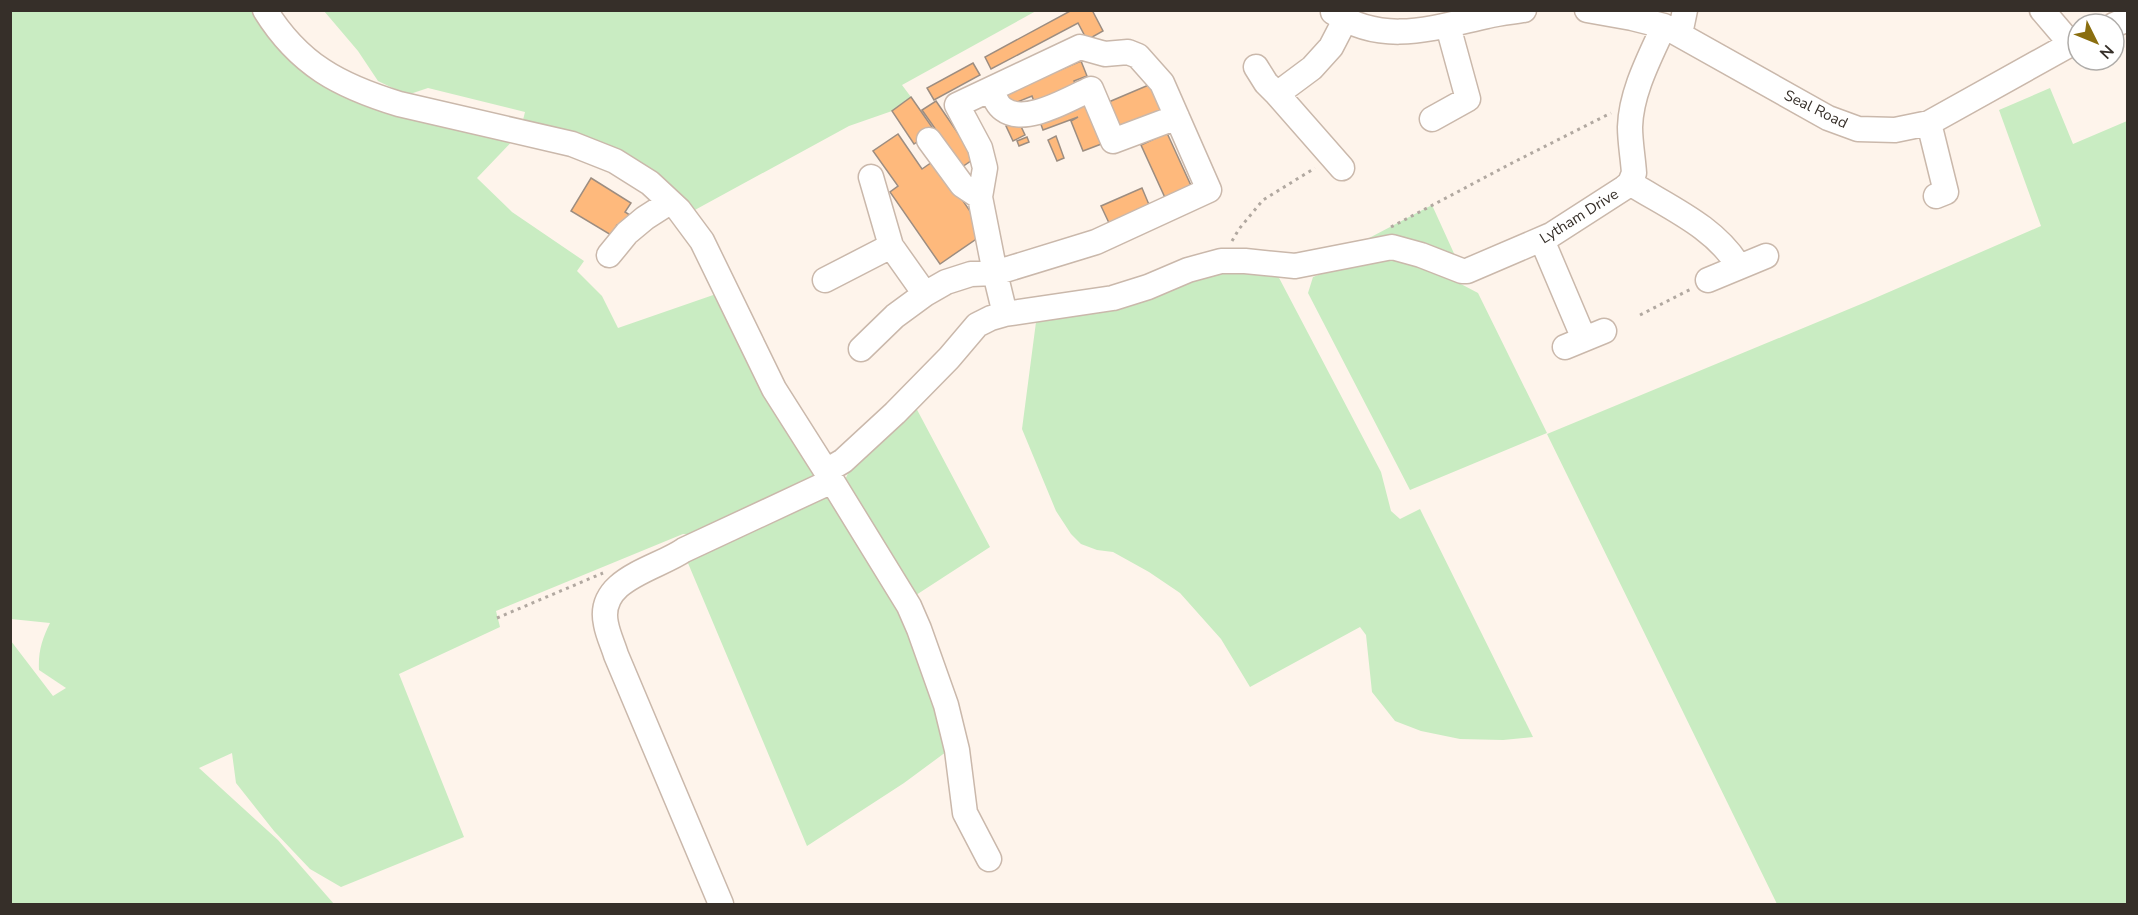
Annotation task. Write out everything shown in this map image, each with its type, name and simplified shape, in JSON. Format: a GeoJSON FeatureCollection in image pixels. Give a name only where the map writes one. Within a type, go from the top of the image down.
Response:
{"type":"FeatureCollection","features":[{"type":"Feature","properties":{"kind":"street"},"geometry":{"type":"LineString","coordinates":[[265,10],[279,32],[296,51],[332,78],[399,104],[572,144],[615,161],[637,174],[670,202],[693,228],[702,241],[774,389],[909,606],[946,705],[957,750],[965,813],[989,859]]}},
{"type":"Feature","properties":{"kind":"street"},"geometry":{"type":"LineString","coordinates":[[1277,94],[1312,68],[1332,47],[1338,15],[1388,33],[1419,32],[1524,10]]}},
{"type":"Feature","properties":{"kind":"street","name":"Seal Road"},"geometry":{"type":"LineString","coordinates":[[1587,10],[1632,18],[1672,30],[1828,118],[1858,129],[1895,130],[1929,123],[2066,46]]}},
{"type":"Feature","properties":{"kind":"street","name":"Lytham Drive"},"geometry":{"type":"LineString","coordinates":[[1221,261],[1295,266],[1392,247],[1421,255],[1462,271],[1475,268],[1542,240],[1629,183],[1634,173],[1630,126],[1635,101],[1649,58],[1685,10]]}},
{"type":"Feature","properties":{"kind":"street"},"geometry":{"type":"LineString","coordinates":[[2042,10],[2066,34]]}},
{"type":"Feature","properties":{"kind":"street"},"geometry":{"type":"LineString","coordinates":[[1432,119],[1468,99],[1448,26]]}},
{"type":"Feature","properties":{"kind":"street"},"geometry":{"type":"LineString","coordinates":[[861,349],[895,316],[946,282],[971,274],[995,273],[1096,242],[1209,190],[1162,83],[1138,56],[1128,52],[1105,54],[1080,47],[957,105],[980,148],[985,168],[980,197],[995,273],[1005,314]]}},
{"type":"Feature","properties":{"kind":"street"},"geometry":{"type":"LineString","coordinates":[[1256,67],[1266,83],[1337,162]]}},
{"type":"Feature","properties":{"kind":"street"},"geometry":{"type":"LineString","coordinates":[[991,89],[1000,108],[1012,115],[1029,115],[1091,89],[1113,141],[1177,117]]}},
{"type":"Feature","properties":{"kind":"street"},"geometry":{"type":"LineString","coordinates":[[1929,123],[1946,192],[1936,196]]}},
{"type":"Feature","properties":{"kind":"street"},"geometry":{"type":"LineString","coordinates":[[929,140],[962,185],[980,197]]}},
{"type":"Feature","properties":{"kind":"street"},"geometry":{"type":"LineString","coordinates":[[871,177],[891,246],[925,294]]}},
{"type":"Feature","properties":{"kind":"street"},"geometry":{"type":"LineString","coordinates":[[1629,183],[1706,229],[1726,248],[1739,267]]}},
{"type":"Feature","properties":{"kind":"street"},"geometry":{"type":"LineString","coordinates":[[609,255],[627,233],[670,202]]}},
{"type":"Feature","properties":{"kind":"street"},"geometry":{"type":"LineString","coordinates":[[1542,240],[1584,339]]}},
{"type":"Feature","properties":{"kind":"street"},"geometry":{"type":"LineString","coordinates":[[825,280],[891,246]]}},
{"type":"Feature","properties":{"kind":"street"},"geometry":{"type":"LineString","coordinates":[[1708,280],[1766,256]]}},
{"type":"Feature","properties":{"kind":"street"},"geometry":{"type":"LineString","coordinates":[[721,904],[616,655],[606,624],[605,613],[608,600],[623,581],[829,476],[895,413],[977,325],[1005,314],[1113,298],[1148,287],[1188,270],[1221,261]]}},
{"type":"Feature","properties":{"kind":"path"},"geometry":{"type":"LineString","coordinates":[[1382,232],[1635,101]]}},
{"type":"Feature","properties":{"kind":"path"},"geometry":{"type":"LineString","coordinates":[[1221,261],[1239,229],[1263,200],[1301,178],[1337,162]]}},
{"type":"Feature","properties":{"kind":"path"},"geometry":{"type":"LineString","coordinates":[[1640,315],[1708,280]]}},
{"type":"Feature","properties":{"kind":"path"},"geometry":{"type":"LineString","coordinates":[[498,618],[604,573]]}},
{"type":"Feature","properties":{"kind":"green space"},"geometry":{"type":"Polygon","coordinates":[[[10,11],[261,11],[302,62],[519,134],[477,178],[512,212],[584,261],[577,271],[602,296],[618,328],[719,293],[821,478],[701,535],[683,534],[496,611],[500,627],[399,674],[464,837],[341,887],[310,869],[274,831],[236,783],[232,753],[199,768],[278,840],[334,904],[11,904],[11,641],[53,696],[66,688],[39,670],[41,646],[50,623],[11,619],[10,11]]]}},
{"type":"Feature","properties":{"kind":"green space"},"geometry":{"type":"Polygon","coordinates":[[[324,11],[1036,11],[902,85],[911,97],[892,111],[849,126],[693,211],[522,124],[525,112],[428,88],[407,95],[378,81],[358,51],[324,11]]]}},
{"type":"Feature","properties":{"kind":"green space"},"geometry":{"type":"Polygon","coordinates":[[[2050,88],[2073,144],[2127,121],[2127,904],[1777,904],[1547,434],[1866,302],[2041,226],[1999,110],[2050,88]]]}},
{"type":"Feature","properties":{"kind":"green space"},"geometry":{"type":"Polygon","coordinates":[[[1432,205],[1462,271],[1421,255],[1331,258],[1432,205]]]}},
{"type":"Feature","properties":{"kind":"green space"},"geometry":{"type":"Polygon","coordinates":[[[1381,256],[1440,273],[1478,293],[1547,433],[1410,490],[1308,293],[1313,277],[1353,262],[1381,256]]]}},
{"type":"Feature","properties":{"kind":"green space"},"geometry":{"type":"Polygon","coordinates":[[[1212,272],[1277,274],[1381,472],[1391,511],[1400,519],[1420,509],[1533,737],[1503,740],[1460,739],[1421,731],[1395,721],[1372,692],[1366,635],[1360,627],[1250,687],[1221,639],[1180,593],[1113,552],[1097,550],[1081,544],[1071,534],[1056,511],[1022,429],[1036,322],[1107,308],[1212,272]]]}},
{"type":"Feature","properties":{"kind":"green space"},"geometry":{"type":"Polygon","coordinates":[[[914,404],[990,547],[913,597],[844,482],[850,469],[914,404]]]}},
{"type":"Feature","properties":{"kind":"green space"},"geometry":{"type":"Polygon","coordinates":[[[821,492],[830,495],[906,618],[950,749],[904,783],[807,846],[685,556],[821,492]]]}},
{"type":"Feature","properties":{"kind":"building"},"geometry":{"type":"Polygon","coordinates":[[[1072,10],[1092,10],[1103,31],[1087,40],[1078,23],[991,69],[985,57],[1072,10]]]}},
{"type":"Feature","properties":{"kind":"building"},"geometry":{"type":"Polygon","coordinates":[[[1081,61],[1087,76],[1074,81],[1077,89],[1036,107],[1032,96],[1010,105],[1005,93],[1081,61]]]}},
{"type":"Feature","properties":{"kind":"building"},"geometry":{"type":"Polygon","coordinates":[[[973,63],[980,75],[934,100],[927,88],[973,63]]]}},
{"type":"Feature","properties":{"kind":"building"},"geometry":{"type":"Polygon","coordinates":[[[1151,84],[1163,114],[1115,129],[1104,104],[1151,84]]]}},
{"type":"Feature","properties":{"kind":"building"},"geometry":{"type":"Polygon","coordinates":[[[911,97],[934,130],[914,144],[892,111],[911,97]]]}},
{"type":"Feature","properties":{"kind":"building"},"geometry":{"type":"Polygon","coordinates":[[[1087,100],[1104,143],[1083,151],[1071,121],[1078,117],[1043,130],[1039,119],[1087,100]]]}},
{"type":"Feature","properties":{"kind":"building"},"geometry":{"type":"Polygon","coordinates":[[[936,101],[975,158],[962,167],[922,110],[936,101]]]}},
{"type":"Feature","properties":{"kind":"building"},"geometry":{"type":"Polygon","coordinates":[[[1018,120],[1025,135],[1013,141],[1006,126],[1018,120]]]}},
{"type":"Feature","properties":{"kind":"building"},"geometry":{"type":"Polygon","coordinates":[[[1167,133],[1193,190],[1167,202],[1141,145],[1167,133]]]}},
{"type":"Feature","properties":{"kind":"building"},"geometry":{"type":"Polygon","coordinates":[[[898,134],[922,169],[935,160],[985,233],[940,264],[890,192],[898,186],[873,151],[898,134]]]}},
{"type":"Feature","properties":{"kind":"building"},"geometry":{"type":"Polygon","coordinates":[[[1056,136],[1064,158],[1057,161],[1048,140],[1056,136]]]}},
{"type":"Feature","properties":{"kind":"building"},"geometry":{"type":"Polygon","coordinates":[[[1027,137],[1029,142],[1019,146],[1017,141],[1027,137]]]}},
{"type":"Feature","properties":{"kind":"building"},"geometry":{"type":"Polygon","coordinates":[[[591,178],[631,203],[625,212],[633,217],[625,230],[617,225],[611,235],[571,211],[591,178]]]}},
{"type":"Feature","properties":{"kind":"building"},"geometry":{"type":"Polygon","coordinates":[[[1142,188],[1150,207],[1110,225],[1101,206],[1142,188]]]}}]}
